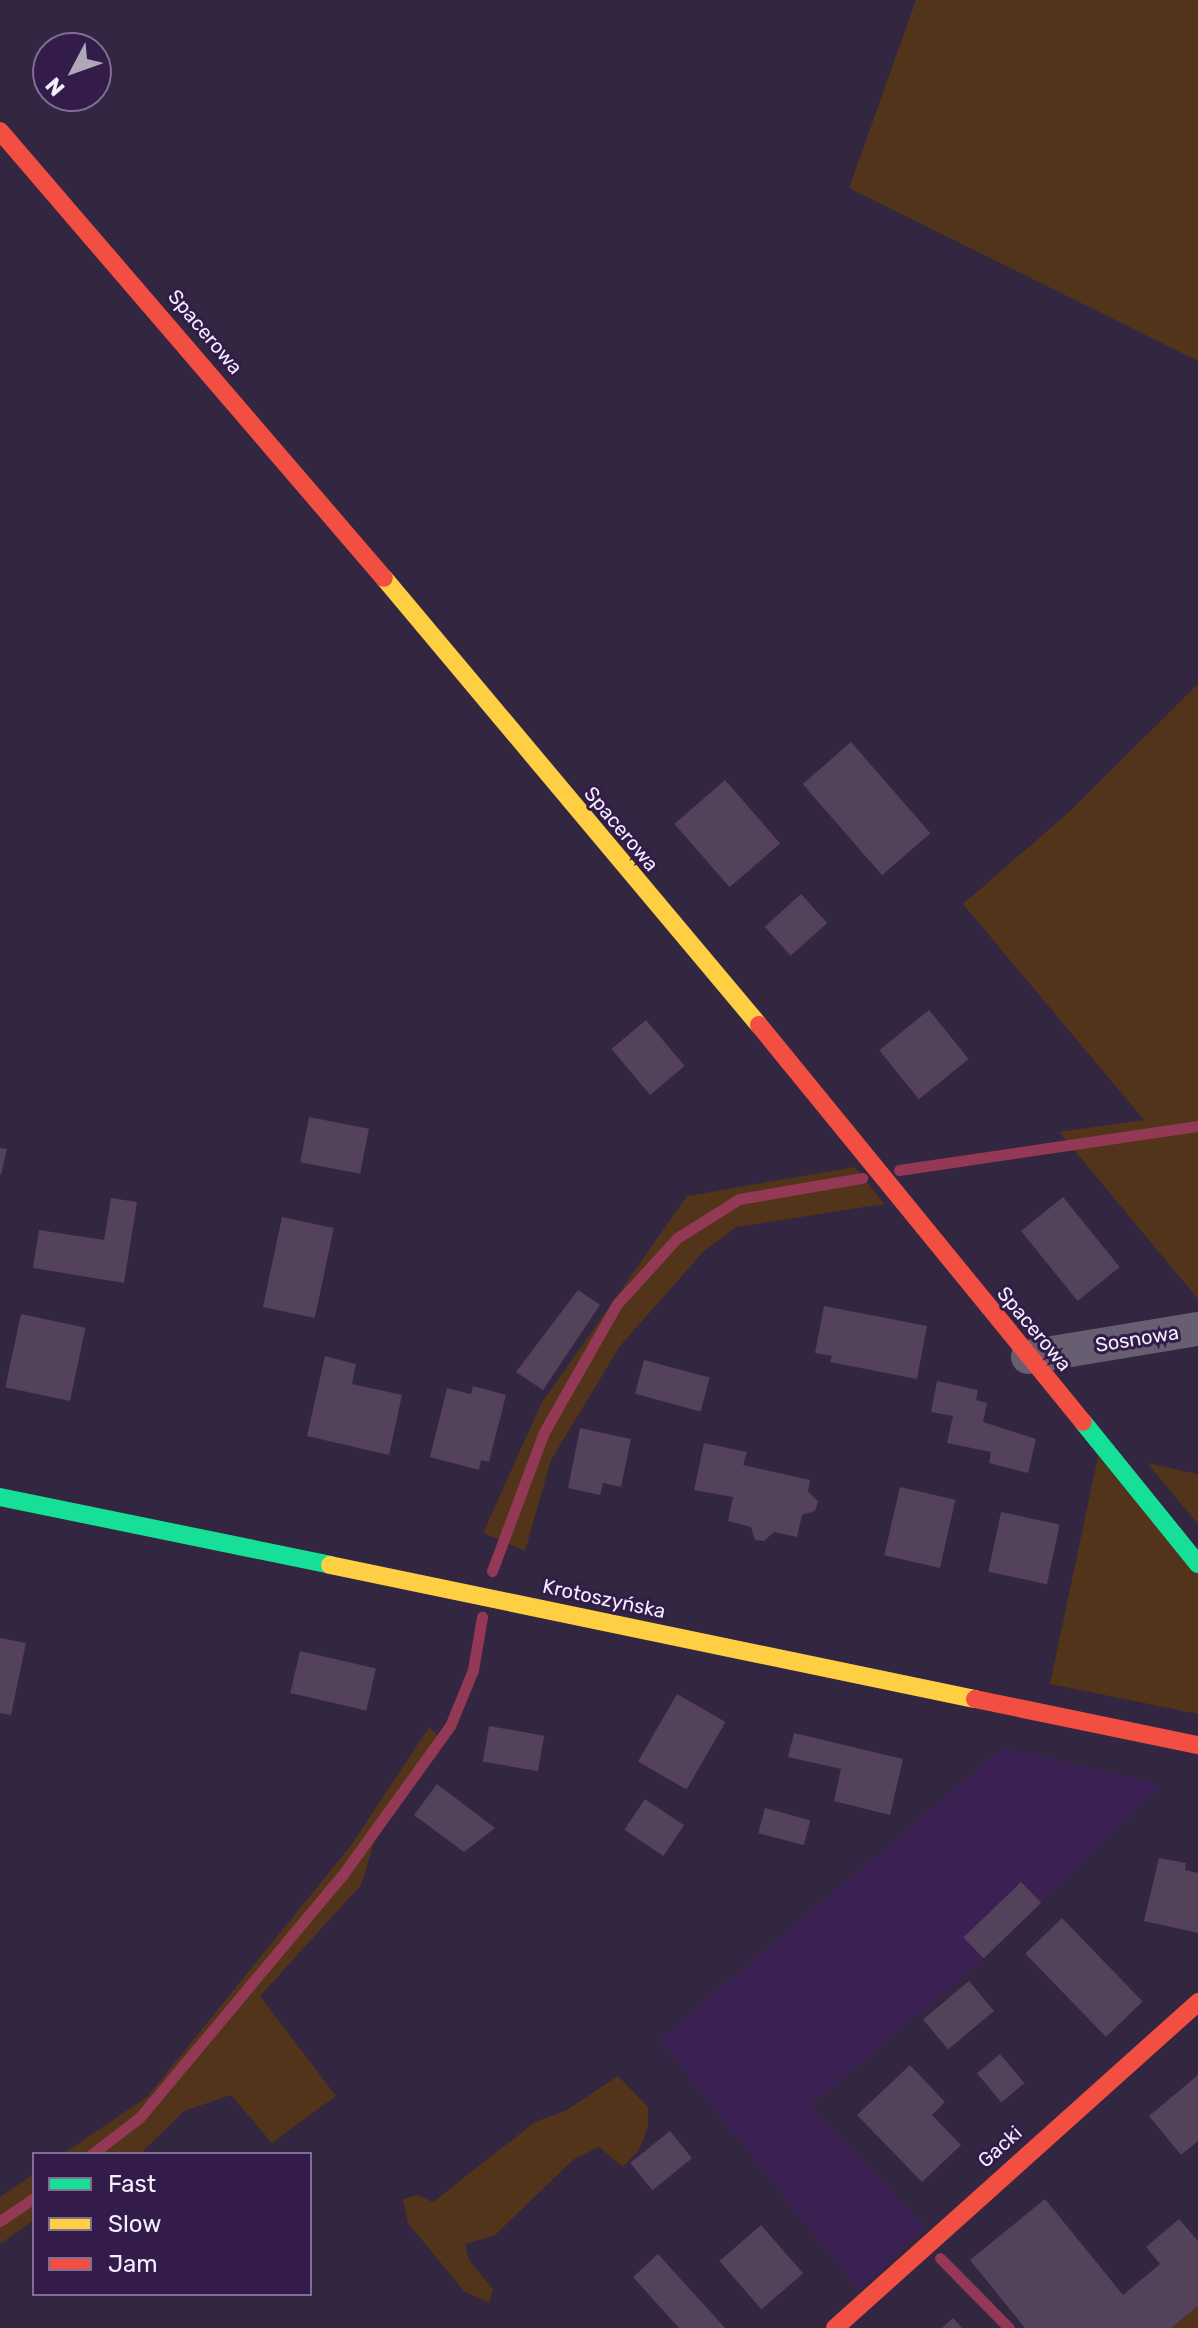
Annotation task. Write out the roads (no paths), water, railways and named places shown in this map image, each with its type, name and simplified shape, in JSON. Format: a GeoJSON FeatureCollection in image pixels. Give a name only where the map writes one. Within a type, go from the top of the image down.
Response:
{"type":"FeatureCollection","features":[{"type":"Feature","properties":{"kind":"street","name":"Spacerowa"},"geometry":{"type":"LineString","coordinates":[[0,131],[157,309],[811,1087],[1198,1564]]}},
{"type":"Feature","properties":{"kind":"street","name":"Sosnowa"},"geometry":{"type":"LineString","coordinates":[[1028,1357],[1198,1329]]}},
{"type":"Feature","properties":{"kind":"street","name":"Krotoszyńska"},"geometry":{"type":"LineString","coordinates":[[0,1497],[1198,1745]]}},
{"type":"Feature","properties":{"kind":"street","name":"Gacki"},"geometry":{"type":"LineString","coordinates":[[835,2328],[1198,2002]]}},
{"type":"Feature","properties":{"kind":"waterway"},"geometry":{"type":"LineString","coordinates":[[899,1170],[1198,1126]]}},
{"type":"Feature","properties":{"kind":"waterway"},"geometry":{"type":"LineString","coordinates":[[492,1571],[544,1432],[617,1304],[677,1238],[739,1199],[862,1178]]}},
{"type":"Feature","properties":{"kind":"waterway"},"geometry":{"type":"LineString","coordinates":[[95,2152],[140,2117],[341,1877],[450,1726],[473,1670],[482,1617]]}},
{"type":"Feature","properties":{"kind":"waterway"},"geometry":{"type":"LineString","coordinates":[[0,2221],[32,2199]]}},
{"type":"Feature","properties":{"kind":"waterway"},"geometry":{"type":"LineString","coordinates":[[940,2258],[1009,2328]]}}]}
